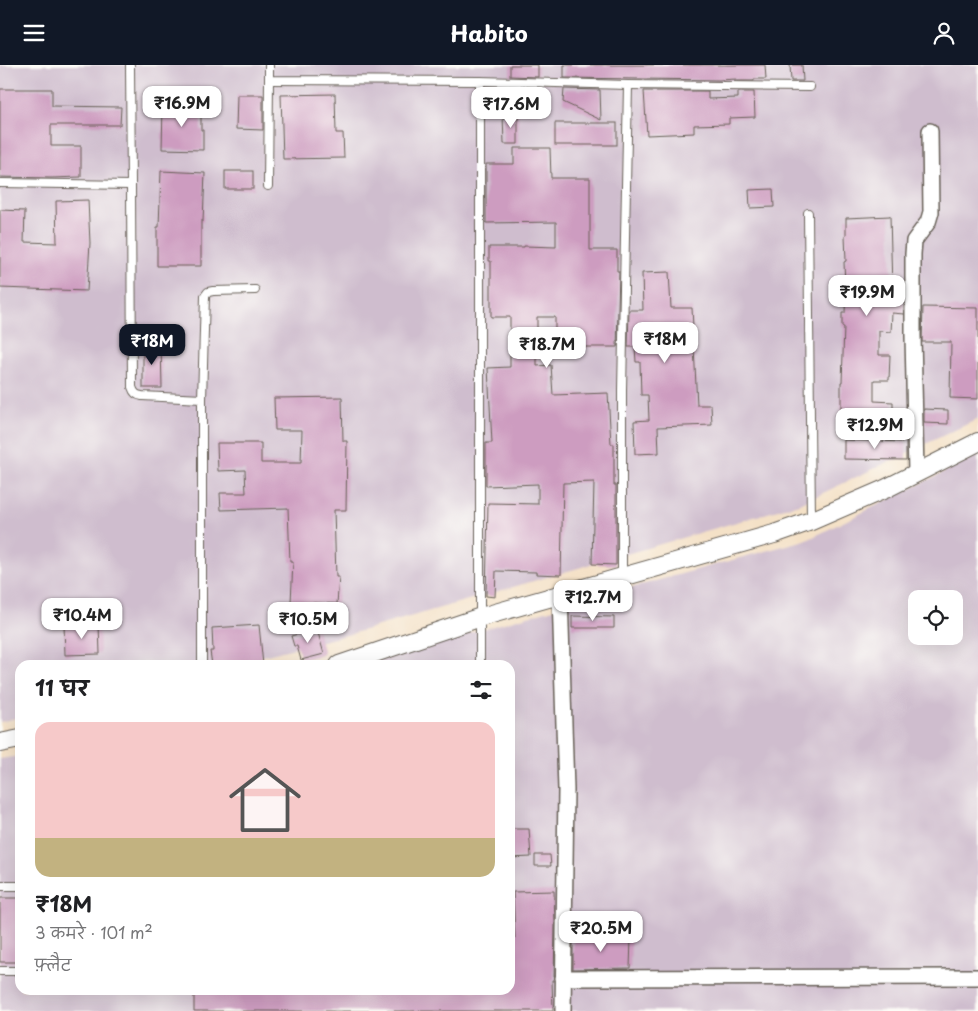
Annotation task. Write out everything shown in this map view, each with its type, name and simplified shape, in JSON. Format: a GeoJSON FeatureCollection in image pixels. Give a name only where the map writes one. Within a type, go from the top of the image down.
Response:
{"type":"FeatureCollection","features":[{"type":"Feature","properties":{"kind":"street"},"geometry":{"type":"LineString","coordinates":[[916,473],[913,336],[914,241],[928,222],[931,212],[930,131]]}},
{"type":"Feature","properties":{"kind":"street"},"geometry":{"type":"LineString","coordinates":[[354,660],[481,617],[774,534],[811,521],[885,489],[978,442]]}},
{"type":"Feature","properties":{"kind":"street"},"geometry":{"type":"LineString","coordinates":[[560,594],[566,790],[563,1011]]}},
{"type":"Feature","properties":{"kind":"street"},"geometry":{"type":"LineString","coordinates":[[0,743],[15,740]]}},
{"type":"Feature","properties":{"kind":"street"},"geometry":{"type":"LineString","coordinates":[[563,978],[978,977]]}},
{"type":"Feature","properties":{"kind":"lane"},"geometry":{"type":"LineString","coordinates":[[130,65],[132,387],[137,395],[142,396],[202,399]]}},
{"type":"Feature","properties":{"kind":"lane"},"geometry":{"type":"LineString","coordinates":[[268,186],[269,65]]}},
{"type":"Feature","properties":{"kind":"lane"},"geometry":{"type":"LineString","coordinates":[[269,80],[480,81],[810,87]]}},
{"type":"Feature","properties":{"kind":"lane"},"geometry":{"type":"LineString","coordinates":[[480,81],[480,660]]}},
{"type":"Feature","properties":{"kind":"lane"},"geometry":{"type":"LineString","coordinates":[[622,577],[622,390],[628,85]]}},
{"type":"Feature","properties":{"kind":"lane"},"geometry":{"type":"LineString","coordinates":[[0,183],[131,185]]}},
{"type":"Feature","properties":{"kind":"lane"},"geometry":{"type":"LineString","coordinates":[[808,213],[811,521]]}},
{"type":"Feature","properties":{"kind":"lane"},"geometry":{"type":"LineString","coordinates":[[202,660],[204,302],[208,292],[255,290]]}},
{"type":"Feature","properties":{"kind":"lane"},"geometry":{"type":"LineString","coordinates":[[0,886],[15,886]]}},
{"type":"Feature","properties":{"kind":"lane"},"geometry":{"type":"LineString","coordinates":[[0,971],[15,971]]}},
{"type":"Feature","properties":{"kind":"shaded area"},"geometry":{"type":"Polygon","coordinates":[[[0,65],[978,65],[978,419],[802,503],[354,633],[247,660],[15,660],[15,718],[0,722],[0,65]]]}},
{"type":"Feature","properties":{"kind":"shaded area"},"geometry":{"type":"Polygon","coordinates":[[[978,455],[978,1011],[0,1011],[0,759],[15,757],[15,995],[515,995],[515,660],[375,660],[809,539],[978,455]]]}},
{"type":"Feature","properties":{"kind":"building"},"geometry":{"type":"Polygon","coordinates":[[[510,65],[538,65],[538,77],[510,76],[510,65]]]}},
{"type":"Feature","properties":{"kind":"building"},"geometry":{"type":"Polygon","coordinates":[[[564,65],[765,65],[766,79],[737,81],[737,79],[564,78],[564,65]]]}},
{"type":"Feature","properties":{"kind":"building"},"geometry":{"type":"Polygon","coordinates":[[[790,65],[802,65],[803,81],[791,81],[790,65]]]}},
{"type":"Feature","properties":{"kind":"building"},"geometry":{"type":"Polygon","coordinates":[[[0,89],[52,89],[52,106],[121,107],[120,125],[51,125],[51,146],[81,146],[81,177],[0,177],[0,89]]]}},
{"type":"Feature","properties":{"kind":"building"},"geometry":{"type":"Polygon","coordinates":[[[564,89],[600,90],[601,120],[563,102],[564,89]]]}},
{"type":"Feature","properties":{"kind":"building"},"geometry":{"type":"Polygon","coordinates":[[[644,91],[708,91],[708,99],[738,98],[738,92],[754,92],[755,117],[729,118],[729,124],[694,125],[694,133],[647,135],[644,91]]]}},
{"type":"Feature","properties":{"kind":"building"},"geometry":{"type":"Polygon","coordinates":[[[335,94],[336,133],[343,133],[344,158],[283,159],[281,95],[335,94]]]}},
{"type":"Feature","properties":{"kind":"building"},"geometry":{"type":"Polygon","coordinates":[[[237,95],[263,95],[263,130],[236,129],[237,95]]]}},
{"type":"Feature","properties":{"kind":"building"},"geometry":{"type":"Polygon","coordinates":[[[163,105],[201,105],[203,150],[162,149],[163,105]]]}},
{"type":"Feature","properties":{"kind":"building"},"geometry":{"type":"Polygon","coordinates":[[[503,115],[518,115],[518,144],[504,144],[503,115]]]}},
{"type":"Feature","properties":{"kind":"building"},"geometry":{"type":"Polygon","coordinates":[[[555,123],[617,123],[617,145],[555,145],[555,123]]]}},
{"type":"Feature","properties":{"kind":"building"},"geometry":{"type":"Polygon","coordinates":[[[514,148],[550,148],[551,178],[590,178],[590,250],[617,250],[617,271],[619,271],[617,347],[555,345],[555,317],[537,317],[537,366],[551,365],[553,395],[608,393],[611,444],[614,444],[614,485],[616,485],[616,565],[592,564],[594,482],[563,483],[561,575],[496,571],[495,597],[486,596],[488,503],[538,504],[538,484],[486,486],[486,443],[492,443],[488,368],[510,367],[510,317],[491,317],[491,261],[489,261],[489,247],[556,247],[556,222],[486,223],[486,164],[514,164],[514,148]]]}},
{"type":"Feature","properties":{"kind":"building"},"geometry":{"type":"Polygon","coordinates":[[[161,171],[205,173],[203,221],[201,221],[201,266],[157,266],[157,227],[159,227],[161,171]]]}},
{"type":"Feature","properties":{"kind":"building"},"geometry":{"type":"Polygon","coordinates":[[[225,171],[253,171],[253,189],[225,189],[225,171]]]}},
{"type":"Feature","properties":{"kind":"building"},"geometry":{"type":"Polygon","coordinates":[[[773,189],[774,207],[750,208],[749,190],[773,189]]]}},
{"type":"Feature","properties":{"kind":"building"},"geometry":{"type":"Polygon","coordinates":[[[88,200],[90,243],[87,291],[0,288],[0,210],[25,211],[24,242],[57,243],[56,201],[88,200]]]}},
{"type":"Feature","properties":{"kind":"building"},"geometry":{"type":"Polygon","coordinates":[[[890,216],[892,287],[904,288],[904,314],[892,313],[891,332],[879,331],[879,355],[890,355],[889,380],[874,380],[874,401],[893,402],[893,420],[841,420],[844,327],[842,327],[842,313],[845,313],[846,285],[844,262],[846,261],[846,218],[890,216]]]}},
{"type":"Feature","properties":{"kind":"building"},"geometry":{"type":"Polygon","coordinates":[[[669,272],[671,308],[692,308],[697,405],[711,405],[712,425],[658,427],[659,453],[635,454],[634,421],[649,420],[648,395],[641,395],[640,362],[636,362],[635,347],[628,347],[629,310],[643,310],[642,273],[669,272]]]}},
{"type":"Feature","properties":{"kind":"building"},"geometry":{"type":"Polygon","coordinates":[[[923,307],[978,308],[978,399],[950,398],[951,342],[922,342],[923,307]]]}},
{"type":"Feature","properties":{"kind":"building"},"geometry":{"type":"Polygon","coordinates":[[[143,344],[161,344],[162,388],[143,388],[143,344]]]}},
{"type":"Feature","properties":{"kind":"building"},"geometry":{"type":"Polygon","coordinates":[[[342,397],[343,441],[347,441],[346,510],[334,510],[336,577],[339,577],[337,604],[291,602],[293,562],[290,562],[288,508],[221,510],[220,493],[246,493],[245,470],[218,471],[217,443],[261,443],[261,463],[301,463],[302,430],[275,430],[274,398],[342,397]]]}},
{"type":"Feature","properties":{"kind":"building"},"geometry":{"type":"Polygon","coordinates":[[[924,409],[948,410],[948,424],[924,423],[924,409]]]}},
{"type":"Feature","properties":{"kind":"building"},"geometry":{"type":"Polygon","coordinates":[[[844,440],[906,442],[906,460],[844,459],[844,440]]]}},
{"type":"Feature","properties":{"kind":"building"},"geometry":{"type":"Polygon","coordinates":[[[572,616],[614,617],[614,628],[572,628],[572,616]]]}},
{"type":"Feature","properties":{"kind":"building"},"geometry":{"type":"Polygon","coordinates":[[[99,624],[100,654],[65,655],[64,625],[99,624]]]}},
{"type":"Feature","properties":{"kind":"building"},"geometry":{"type":"Polygon","coordinates":[[[259,625],[262,660],[211,660],[210,651],[213,651],[212,628],[259,625]]]}},
{"type":"Feature","properties":{"kind":"building"},"geometry":{"type":"Polygon","coordinates":[[[317,629],[324,654],[301,660],[297,646],[294,646],[291,636],[317,629]]]}},
{"type":"Feature","properties":{"kind":"building"},"geometry":{"type":"Polygon","coordinates":[[[515,829],[529,829],[531,857],[515,858],[515,829]]]}},
{"type":"Feature","properties":{"kind":"building"},"geometry":{"type":"Polygon","coordinates":[[[535,855],[550,855],[551,866],[535,866],[535,855]]]}},
{"type":"Feature","properties":{"kind":"building"},"geometry":{"type":"Polygon","coordinates":[[[554,891],[553,1011],[194,1011],[194,995],[515,995],[515,892],[554,891]]]}},
{"type":"Feature","properties":{"kind":"building"},"geometry":{"type":"Polygon","coordinates":[[[0,898],[15,898],[15,962],[0,962],[0,898]]]}},
{"type":"Feature","properties":{"kind":"building"},"geometry":{"type":"Polygon","coordinates":[[[573,938],[631,939],[630,968],[573,969],[573,938]]]}}]}
